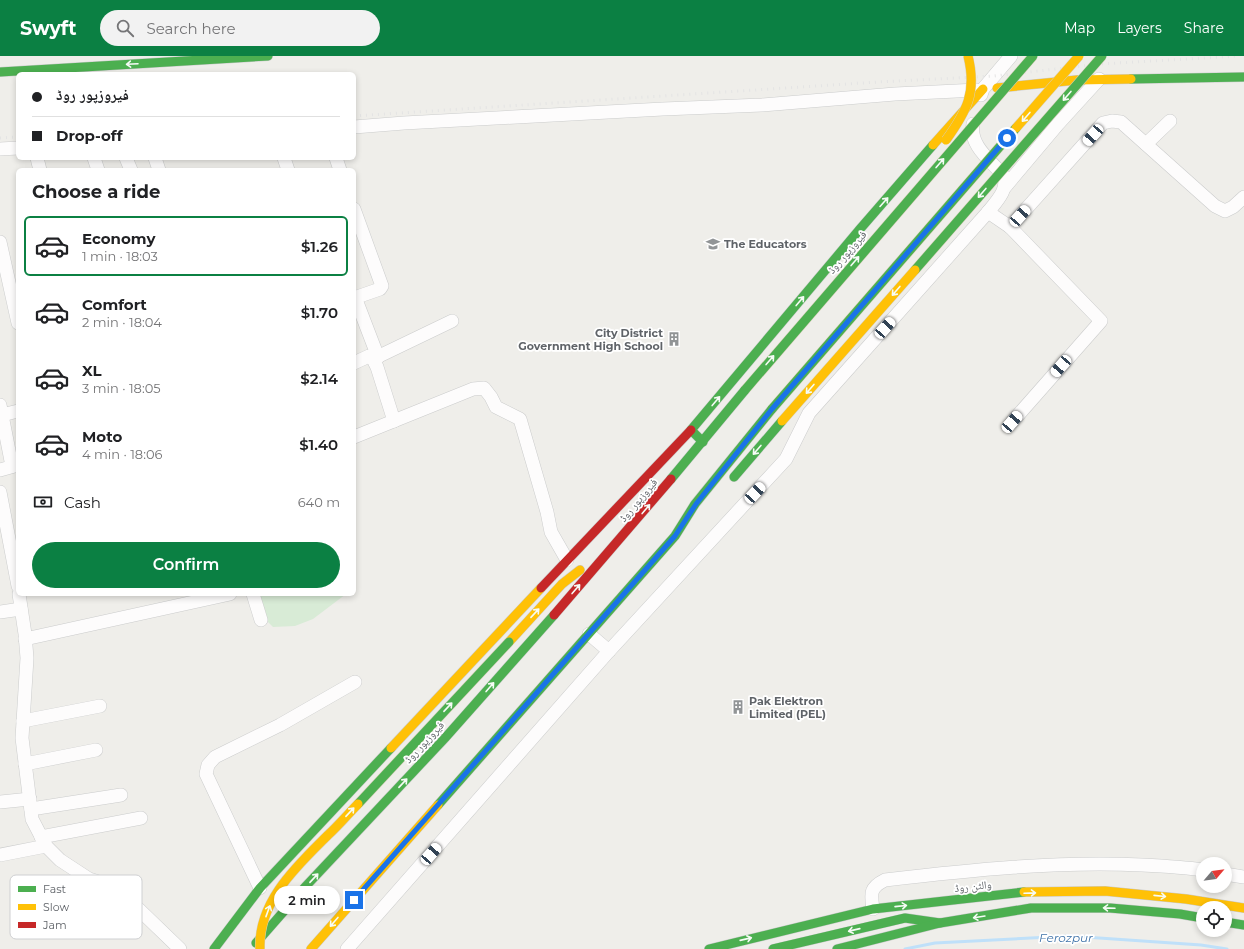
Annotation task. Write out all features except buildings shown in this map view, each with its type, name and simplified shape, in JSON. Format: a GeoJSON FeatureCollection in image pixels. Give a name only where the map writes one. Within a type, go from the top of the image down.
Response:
{"type":"FeatureCollection","features":[{"type":"Feature","properties":{"kind":"main road"},"geometry":{"type":"LineString","coordinates":[[0,72],[268,56]]}},
{"type":"Feature","properties":{"kind":"main road"},"geometry":{"type":"LineString","coordinates":[[882,230],[956,126],[968,105],[972,89],[972,69],[968,56]]}},
{"type":"Feature","properties":{"kind":"main road","name":"فیروزپور روڈ"},"geometry":{"type":"LineString","coordinates":[[251,949],[306,886],[445,738],[621,538],[745,390],[1032,56]]}},
{"type":"Feature","properties":{"kind":"main road"},"geometry":{"type":"LineString","coordinates":[[675,536],[696,504],[772,409],[1079,56]]}},
{"type":"Feature","properties":{"kind":"main road"},"geometry":{"type":"LineString","coordinates":[[730,481],[1102,56]]}},
{"type":"Feature","properties":{"kind":"main road"},"geometry":{"type":"LineString","coordinates":[[214,949],[260,888],[567,560],[691,430],[860,229],[983,89],[1077,80],[1244,77]]}},
{"type":"Feature","properties":{"kind":"main road"},"geometry":{"type":"LineString","coordinates":[[691,430],[702,442]]}},
{"type":"Feature","properties":{"kind":"main road"},"geometry":{"type":"LineString","coordinates":[[312,948],[675,536],[698,516]]}},
{"type":"Feature","properties":{"kind":"main road"},"geometry":{"type":"LineString","coordinates":[[260,949],[260,933],[268,910],[274,896],[289,874],[331,833],[562,584],[621,538]]}},
{"type":"Feature","properties":{"kind":"main road","name":"والٹن روڈ"},"geometry":{"type":"LineString","coordinates":[[709,949],[873,909],[1027,892],[1105,891],[1186,899],[1244,908]]}},
{"type":"Feature","properties":{"kind":"main road"},"geometry":{"type":"LineString","coordinates":[[837,949],[940,923],[1031,908],[1110,908],[1196,917]]}},
{"type":"Feature","properties":{"kind":"main road"},"geometry":{"type":"LineString","coordinates":[[773,949],[905,918],[940,923]]}},
{"type":"Feature","properties":{"kind":"main road"},"geometry":{"type":"LineString","coordinates":[[1232,923],[1244,925]]}},
{"type":"Feature","properties":{"kind":"street"},"geometry":{"type":"LineString","coordinates":[[1005,187],[1006,184],[1003,175],[977,146],[972,130],[983,89],[1011,56]]}},
{"type":"Feature","properties":{"kind":"street"},"geometry":{"type":"LineString","coordinates":[[347,949],[609,651],[786,459],[809,413],[818,405],[988,212],[1005,187],[1099,79]]}},
{"type":"Feature","properties":{"kind":"street"},"geometry":{"type":"LineString","coordinates":[[356,127],[412,122],[762,105],[895,94],[983,89]]}},
{"type":"Feature","properties":{"kind":"street"},"geometry":{"type":"LineString","coordinates":[[1010,228],[1103,123],[1112,120],[1122,122],[1215,206],[1225,211],[1234,208],[1244,196]]}},
{"type":"Feature","properties":{"kind":"street"},"geometry":{"type":"LineString","coordinates":[[1146,144],[1170,121]]}},
{"type":"Feature","properties":{"kind":"street"},"geometry":{"type":"LineString","coordinates":[[0,149],[16,148]]}},
{"type":"Feature","properties":{"kind":"street"},"geometry":{"type":"LineString","coordinates":[[988,212],[1010,228],[1101,321],[1012,422]]}},
{"type":"Feature","properties":{"kind":"street"},"geometry":{"type":"LineString","coordinates":[[356,214],[382,286],[380,289],[356,298]]}},
{"type":"Feature","properties":{"kind":"street"},"geometry":{"type":"LineString","coordinates":[[0,242],[16,314]]}},
{"type":"Feature","properties":{"kind":"street"},"geometry":{"type":"LineString","coordinates":[[356,301],[376,358],[377,367],[394,421]]}},
{"type":"Feature","properties":{"kind":"street"},"geometry":{"type":"LineString","coordinates":[[356,362],[369,356],[376,358],[452,321]]}},
{"type":"Feature","properties":{"kind":"street"},"geometry":{"type":"LineString","coordinates":[[356,436],[473,389],[484,388],[496,407],[520,419],[547,512],[551,532],[567,560]]}},
{"type":"Feature","properties":{"kind":"street"},"geometry":{"type":"LineString","coordinates":[[10,467],[1,410],[16,411]]}},
{"type":"Feature","properties":{"kind":"street"},"geometry":{"type":"LineString","coordinates":[[0,492],[12,523],[16,564]]}},
{"type":"Feature","properties":{"kind":"street"},"geometry":{"type":"LineString","coordinates":[[19,596],[25,639],[26,665],[22,738],[32,819],[43,841],[60,860],[83,875]]}},
{"type":"Feature","properties":{"kind":"street"},"geometry":{"type":"LineString","coordinates":[[25,639],[221,596]]}},
{"type":"Feature","properties":{"kind":"street"},"geometry":{"type":"LineString","coordinates":[[254,596],[261,620]]}},
{"type":"Feature","properties":{"kind":"street"},"geometry":{"type":"LineString","coordinates":[[0,612],[22,609]]}},
{"type":"Feature","properties":{"kind":"street"},"geometry":{"type":"LineString","coordinates":[[589,634],[609,651]]}},
{"type":"Feature","properties":{"kind":"street"},"geometry":{"type":"LineString","coordinates":[[260,888],[206,774],[208,765],[215,757],[280,725],[355,682]]}},
{"type":"Feature","properties":{"kind":"street"},"geometry":{"type":"LineString","coordinates":[[23,721],[100,706]]}},
{"type":"Feature","properties":{"kind":"street"},"geometry":{"type":"LineString","coordinates":[[25,764],[96,750]]}},
{"type":"Feature","properties":{"kind":"street"},"geometry":{"type":"LineString","coordinates":[[0,802],[31,804],[121,795]]}},
{"type":"Feature","properties":{"kind":"street"},"geometry":{"type":"LineString","coordinates":[[0,855],[43,841],[141,818]]}},
{"type":"Feature","properties":{"kind":"street"},"geometry":{"type":"LineString","coordinates":[[873,909],[871,894],[874,887],[879,883],[885,880],[941,873],[1024,866],[1111,864],[1196,869]]}},
{"type":"Feature","properties":{"kind":"street"},"geometry":{"type":"LineString","coordinates":[[1232,875],[1244,877]]}},
{"type":"Feature","properties":{"kind":"street"},"geometry":{"type":"LineString","coordinates":[[142,912],[180,949]]}},
{"type":"Feature","properties":{"kind":"green space"},"geometry":{"type":"Polygon","coordinates":[[[259,596],[343,596],[313,619],[295,626],[273,627],[266,620],[259,596]]]}},
{"type":"Feature","properties":{"kind":"waterway","name":"Ferozpur"},"geometry":{"type":"LineString","coordinates":[[905,949],[935,943],[1070,936],[1201,945],[1227,949]]}},
{"type":"Feature","properties":{"kind":"railway"},"geometry":{"type":"LineString","coordinates":[[356,116],[878,82],[994,76],[1100,64],[1239,56]]}},
{"type":"Feature","properties":{"kind":"railway"},"geometry":{"type":"LineString","coordinates":[[0,138],[16,137]]}},
{"type":"Feature","properties":{"kind":"traffic: fast"},"geometry":{"type":"LineString","coordinates":[[0,72],[268,56]]}},
{"type":"Feature","properties":{"kind":"traffic: fast"},"geometry":{"type":"LineString","coordinates":[[745,390],[1033,56]]}},
{"type":"Feature","properties":{"kind":"traffic: fast"},"geometry":{"type":"LineString","coordinates":[[915,270],[1102,56]]}},
{"type":"Feature","properties":{"kind":"traffic: fast"},"geometry":{"type":"LineString","coordinates":[[1131,79],[1244,77]]}},
{"type":"Feature","properties":{"kind":"traffic: fast"},"geometry":{"type":"LineString","coordinates":[[772,409],[1016,128]]}},
{"type":"Feature","properties":{"kind":"traffic: fast"},"geometry":{"type":"LineString","coordinates":[[703,442],[691,430],[860,229],[933,145]]}},
{"type":"Feature","properties":{"kind":"traffic: fast"},"geometry":{"type":"LineString","coordinates":[[671,479],[745,390]]}},
{"type":"Feature","properties":{"kind":"traffic: fast"},"geometry":{"type":"LineString","coordinates":[[438,805],[675,536],[695,504],[772,409]]}},
{"type":"Feature","properties":{"kind":"traffic: fast"},"geometry":{"type":"LineString","coordinates":[[734,477],[782,421]]}},
{"type":"Feature","properties":{"kind":"traffic: fast"},"geometry":{"type":"LineString","coordinates":[[256,943],[306,886],[445,738],[554,615]]}},
{"type":"Feature","properties":{"kind":"traffic: fast"},"geometry":{"type":"LineString","coordinates":[[358,804],[509,642]]}},
{"type":"Feature","properties":{"kind":"traffic: fast"},"geometry":{"type":"LineString","coordinates":[[214,949],[260,888],[391,748]]}},
{"type":"Feature","properties":{"kind":"traffic: fast"},"geometry":{"type":"LineString","coordinates":[[709,949],[873,909],[1024,892]]}},
{"type":"Feature","properties":{"kind":"traffic: fast"},"geometry":{"type":"LineString","coordinates":[[837,949],[940,923],[1031,908],[1110,908],[1196,917]]}},
{"type":"Feature","properties":{"kind":"traffic: fast"},"geometry":{"type":"LineString","coordinates":[[773,949],[905,918],[940,923]]}},
{"type":"Feature","properties":{"kind":"traffic: fast"},"geometry":{"type":"LineString","coordinates":[[1232,923],[1244,925]]}},
{"type":"Feature","properties":{"kind":"traffic: slow"},"geometry":{"type":"LineString","coordinates":[[946,140],[960,120],[971,91],[968,56]]}},
{"type":"Feature","properties":{"kind":"traffic: slow"},"geometry":{"type":"LineString","coordinates":[[1016,128],[1079,56]]}},
{"type":"Feature","properties":{"kind":"traffic: slow"},"geometry":{"type":"LineString","coordinates":[[997,88],[1077,80],[1131,79]]}},
{"type":"Feature","properties":{"kind":"traffic: slow"},"geometry":{"type":"LineString","coordinates":[[933,145],[983,89]]}},
{"type":"Feature","properties":{"kind":"traffic: slow"},"geometry":{"type":"LineString","coordinates":[[782,421],[915,270]]}},
{"type":"Feature","properties":{"kind":"traffic: slow"},"geometry":{"type":"LineString","coordinates":[[509,642],[562,584],[580,570]]}},
{"type":"Feature","properties":{"kind":"traffic: slow"},"geometry":{"type":"LineString","coordinates":[[391,748],[541,588]]}},
{"type":"Feature","properties":{"kind":"traffic: slow"},"geometry":{"type":"LineString","coordinates":[[260,949],[261,932],[265,915],[272,900],[292,872],[358,804]]}},
{"type":"Feature","properties":{"kind":"traffic: slow"},"geometry":{"type":"LineString","coordinates":[[311,949],[438,805]]}},
{"type":"Feature","properties":{"kind":"traffic: slow"},"geometry":{"type":"LineString","coordinates":[[1024,892],[1105,891],[1186,899],[1244,908]]}},
{"type":"Feature","properties":{"kind":"traffic: jam"},"geometry":{"type":"LineString","coordinates":[[541,588],[691,430]]}},
{"type":"Feature","properties":{"kind":"traffic: jam"},"geometry":{"type":"LineString","coordinates":[[554,615],[671,479]]}},
{"type":"Feature","properties":{"kind":"place","name":"The Educators"},"geometry":{"type":"Point","coordinates":[713,244]}},
{"type":"Feature","properties":{"kind":"place","name":"City District Government High School"},"geometry":{"type":"Point","coordinates":[674,339]}},
{"type":"Feature","properties":{"kind":"place","name":"Pak Elektron Limited (PEL)"},"geometry":{"type":"Point","coordinates":[738,707]}},
{"type":"Feature","properties":{"kind":"route"},"geometry":{"type":"LineString","coordinates":[[354,900],[675,536],[696,504],[772,409],[1007,138]]}}]}
